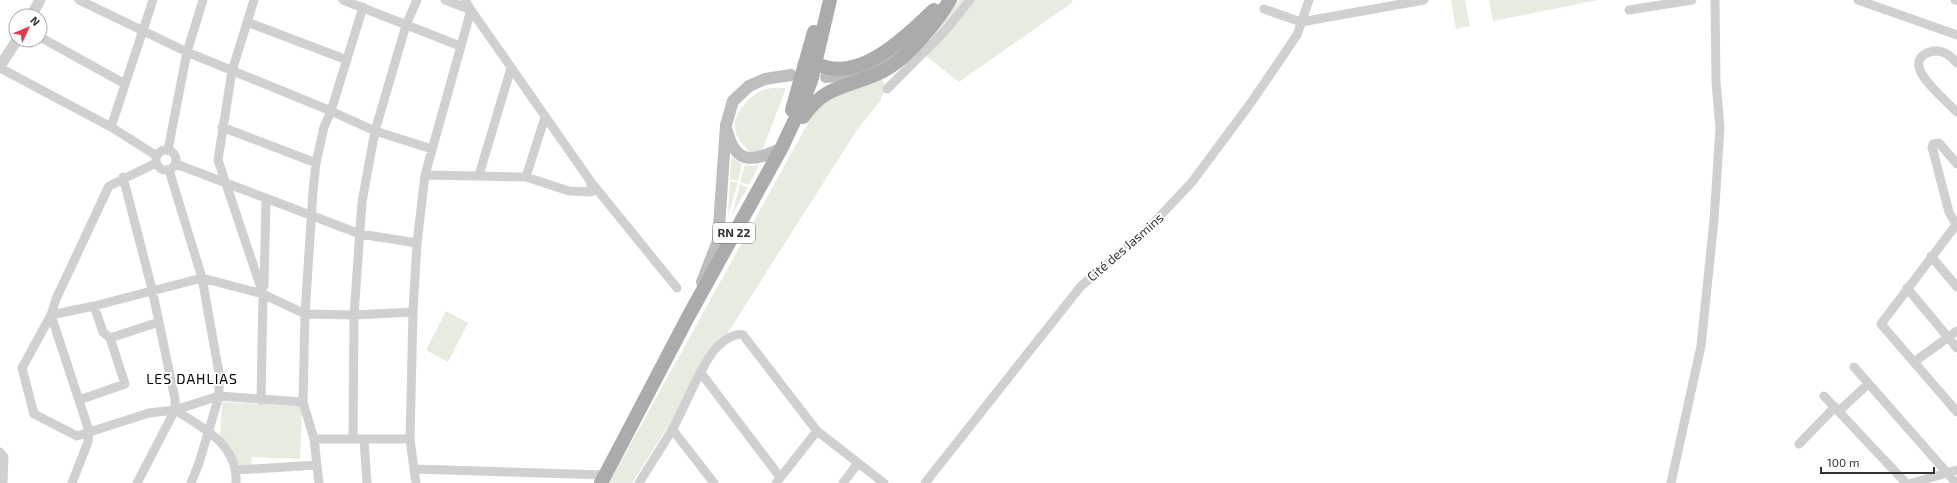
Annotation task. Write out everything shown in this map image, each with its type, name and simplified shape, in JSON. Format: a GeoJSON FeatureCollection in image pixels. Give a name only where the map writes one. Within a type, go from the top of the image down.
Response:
{"type":"FeatureCollection","features":[{"type":"Feature","properties":{"kind":"main road","name":"RN 22"},"geometry":{"type":"LineString","coordinates":[[781,149],[815,27],[820,0]]}},
{"type":"Feature","properties":{"kind":"main road","name":"RN 22"},"geometry":{"type":"LineString","coordinates":[[604,479],[688,317],[781,149],[806,95],[830,0]]}},
{"type":"Feature","properties":{"kind":"main road"},"geometry":{"type":"LineString","coordinates":[[726,125],[733,147],[743,157],[760,158],[781,149],[808,109],[819,98],[832,90],[865,79],[892,66],[911,49],[947,0]]}},
{"type":"Feature","properties":{"kind":"main road"},"geometry":{"type":"LineString","coordinates":[[815,63],[831,69],[844,68],[879,56],[895,45],[947,0]]}},
{"type":"Feature","properties":{"kind":"main road"},"geometry":{"type":"LineString","coordinates":[[826,77],[854,74],[879,64],[913,38],[947,0]]}},
{"type":"Feature","properties":{"kind":"main road"},"geometry":{"type":"LineString","coordinates":[[688,317],[718,241],[726,125],[733,101],[749,86],[765,79],[791,75]]}},
{"type":"Feature","properties":{"kind":"street"},"geometry":{"type":"LineString","coordinates":[[79,0],[187,52],[232,71],[331,111],[375,131],[432,149]]}},
{"type":"Feature","properties":{"kind":"street"},"geometry":{"type":"LineString","coordinates":[[111,127],[144,32],[153,0]]}},
{"type":"Feature","properties":{"kind":"street"},"geometry":{"type":"LineString","coordinates":[[168,150],[187,52],[202,0]]}},
{"type":"Feature","properties":{"kind":"street"},"geometry":{"type":"LineString","coordinates":[[254,0],[232,71],[218,160],[263,294]]}},
{"type":"Feature","properties":{"kind":"street"},"geometry":{"type":"LineString","coordinates":[[344,0],[460,46]]}},
{"type":"Feature","properties":{"kind":"street"},"geometry":{"type":"LineString","coordinates":[[353,439],[354,315],[362,202],[375,131],[406,25],[417,0]]}},
{"type":"Feature","properties":{"kind":"street"},"geometry":{"type":"LineString","coordinates":[[445,0],[471,10]]}},
{"type":"Feature","properties":{"kind":"street"},"geometry":{"type":"LineString","coordinates":[[465,0],[545,117],[592,182],[677,288]]}},
{"type":"Feature","properties":{"kind":"street"},"geometry":{"type":"LineString","coordinates":[[887,89],[945,31],[970,0]]}},
{"type":"Feature","properties":{"kind":"street","name":"Cité des Jasmins"},"geometry":{"type":"LineString","coordinates":[[925,483],[1081,286],[1142,234],[1192,182],[1250,104],[1292,43],[1297,35],[1309,0]]}},
{"type":"Feature","properties":{"kind":"street"},"geometry":{"type":"LineString","coordinates":[[1264,9],[1301,22],[1424,0]]}},
{"type":"Feature","properties":{"kind":"street"},"geometry":{"type":"LineString","coordinates":[[1629,10],[1692,0]]}},
{"type":"Feature","properties":{"kind":"street"},"geometry":{"type":"LineString","coordinates":[[1671,483],[1701,346],[1714,212],[1720,128],[1716,82],[1714,0]]}},
{"type":"Feature","properties":{"kind":"street"},"geometry":{"type":"LineString","coordinates":[[1858,0],[1957,34]]}},
{"type":"Feature","properties":{"kind":"street"},"geometry":{"type":"LineString","coordinates":[[319,483],[314,439],[303,402],[305,314],[316,163],[324,128],[331,111],[363,7]]}},
{"type":"Feature","properties":{"kind":"street"},"geometry":{"type":"LineString","coordinates":[[416,483],[410,439],[413,312],[417,243],[425,176],[471,10]]}},
{"type":"Feature","properties":{"kind":"street"},"geometry":{"type":"LineString","coordinates":[[247,22],[347,60]]}},
{"type":"Feature","properties":{"kind":"street"},"geometry":{"type":"LineString","coordinates":[[48,41],[125,84]]}},
{"type":"Feature","properties":{"kind":"street"},"geometry":{"type":"LineString","coordinates":[[12,48],[0,67],[111,127],[156,159],[163,170],[172,167],[226,182],[266,200],[360,234],[417,243]]}},
{"type":"Feature","properties":{"kind":"street"},"geometry":{"type":"LineString","coordinates":[[1957,63],[1946,54],[1937,51],[1923,55],[1920,59],[1920,68],[1926,78],[1957,112]]}},
{"type":"Feature","properties":{"kind":"street"},"geometry":{"type":"LineString","coordinates":[[479,175],[512,68]]}},
{"type":"Feature","properties":{"kind":"street"},"geometry":{"type":"LineString","coordinates":[[526,177],[545,117]]}},
{"type":"Feature","properties":{"kind":"street"},"geometry":{"type":"LineString","coordinates":[[222,127],[316,163]]}},
{"type":"Feature","properties":{"kind":"street"},"geometry":{"type":"LineString","coordinates":[[1957,164],[1939,143],[1933,144],[1932,147],[1950,212],[1957,225],[1931,256],[1881,324],[1957,412]]}},
{"type":"Feature","properties":{"kind":"street"},"geometry":{"type":"LineString","coordinates":[[191,483],[209,432],[219,396],[219,373],[202,278],[172,167],[175,155],[168,150],[161,151],[156,159],[109,186],[50,314],[22,368],[34,414],[77,436],[149,413],[175,410],[219,396],[303,402]]}},
{"type":"Feature","properties":{"kind":"street"},"geometry":{"type":"LineString","coordinates":[[425,176],[479,175],[526,177],[569,191],[591,192],[592,182]]}},
{"type":"Feature","properties":{"kind":"street"},"geometry":{"type":"LineString","coordinates":[[123,178],[152,290],[175,399],[175,410],[137,483]]}},
{"type":"Feature","properties":{"kind":"street"},"geometry":{"type":"LineString","coordinates":[[262,400],[266,200]]}},
{"type":"Feature","properties":{"kind":"street"},"geometry":{"type":"LineString","coordinates":[[1931,256],[1957,287]]}},
{"type":"Feature","properties":{"kind":"street"},"geometry":{"type":"LineString","coordinates":[[50,314],[94,306],[202,278],[263,294],[305,314],[354,315],[413,312]]}},
{"type":"Feature","properties":{"kind":"street"},"geometry":{"type":"LineString","coordinates":[[1907,288],[1957,348]]}},
{"type":"Feature","properties":{"kind":"street"},"geometry":{"type":"LineString","coordinates":[[79,400],[125,384],[110,338],[103,332],[94,306]]}},
{"type":"Feature","properties":{"kind":"street"},"geometry":{"type":"LineString","coordinates":[[50,314],[89,431],[88,442],[72,483]]}},
{"type":"Feature","properties":{"kind":"street"},"geometry":{"type":"LineString","coordinates":[[110,338],[159,322]]}},
{"type":"Feature","properties":{"kind":"street"},"geometry":{"type":"LineString","coordinates":[[1914,362],[1957,331]]}},
{"type":"Feature","properties":{"kind":"street"},"geometry":{"type":"LineString","coordinates":[[639,483],[672,429],[701,373],[717,347],[735,334],[743,335],[817,431],[884,483]]}},
{"type":"Feature","properties":{"kind":"street"},"geometry":{"type":"LineString","coordinates":[[1854,367],[1956,483]]}},
{"type":"Feature","properties":{"kind":"street"},"geometry":{"type":"LineString","coordinates":[[701,373],[778,480],[817,431]]}},
{"type":"Feature","properties":{"kind":"street"},"geometry":{"type":"LineString","coordinates":[[1800,444],[1837,409],[1868,384]]}},
{"type":"Feature","properties":{"kind":"street"},"geometry":{"type":"LineString","coordinates":[[1824,396],[1906,483]]}},
{"type":"Feature","properties":{"kind":"street"},"geometry":{"type":"LineString","coordinates":[[175,410],[217,437],[226,447],[237,470],[236,483]]}},
{"type":"Feature","properties":{"kind":"street"},"geometry":{"type":"LineString","coordinates":[[672,429],[710,481]]}},
{"type":"Feature","properties":{"kind":"street"},"geometry":{"type":"LineString","coordinates":[[314,439],[410,439]]}},
{"type":"Feature","properties":{"kind":"street"},"geometry":{"type":"LineString","coordinates":[[364,440],[367,483]]}},
{"type":"Feature","properties":{"kind":"street"},"geometry":{"type":"LineString","coordinates":[[0,452],[4,457],[3,483]]}},
{"type":"Feature","properties":{"kind":"street"},"geometry":{"type":"LineString","coordinates":[[843,483],[858,463]]}},
{"type":"Feature","properties":{"kind":"street"},"geometry":{"type":"LineString","coordinates":[[237,470],[317,465]]}},
{"type":"Feature","properties":{"kind":"street"},"geometry":{"type":"LineString","coordinates":[[414,469],[528,478],[604,479]]}},
{"type":"Feature","properties":{"kind":"street"},"geometry":{"type":"LineString","coordinates":[[1912,483],[1957,470]]}},
{"type":"Feature","properties":{"kind":"shaded area"},"geometry":{"type":"Polygon","coordinates":[[[960,0],[1072,0],[1073,2],[959,82],[918,50],[960,0]]]}},
{"type":"Feature","properties":{"kind":"shaded area"},"geometry":{"type":"Polygon","coordinates":[[[1451,0],[1465,0],[1470,26],[1456,29],[1451,0]]]}},
{"type":"Feature","properties":{"kind":"shaded area"},"geometry":{"type":"Polygon","coordinates":[[[1489,0],[1598,0],[1493,21],[1489,0]]]}},
{"type":"Feature","properties":{"kind":"shaded area"},"geometry":{"type":"Polygon","coordinates":[[[881,78],[886,87],[880,101],[857,130],[632,483],[609,483],[818,105],[833,95],[881,78]]]}},
{"type":"Feature","properties":{"kind":"shaded area"},"geometry":{"type":"Polygon","coordinates":[[[772,88],[786,88],[763,149],[758,152],[749,151],[744,146],[735,131],[736,121],[741,109],[750,98],[762,91],[772,88]]]}},
{"type":"Feature","properties":{"kind":"shaded area"},"geometry":{"type":"Polygon","coordinates":[[[731,157],[742,164],[738,181],[730,179],[731,157]]]}},
{"type":"Feature","properties":{"kind":"shaded area"},"geometry":{"type":"Polygon","coordinates":[[[745,165],[759,165],[749,185],[740,182],[745,165]]]}},
{"type":"Feature","properties":{"kind":"shaded area"},"geometry":{"type":"Polygon","coordinates":[[[730,181],[738,183],[728,215],[730,181]]]}},
{"type":"Feature","properties":{"kind":"shaded area"},"geometry":{"type":"Polygon","coordinates":[[[740,184],[748,187],[732,215],[740,184]]]}},
{"type":"Feature","properties":{"kind":"shaded area"},"geometry":{"type":"Polygon","coordinates":[[[446,311],[468,323],[448,362],[426,350],[446,311]]]}},
{"type":"Feature","properties":{"kind":"shaded area"},"geometry":{"type":"Polygon","coordinates":[[[222,402],[302,406],[300,459],[252,457],[251,468],[241,467],[220,438],[222,402]]]}},
{"type":"Feature","properties":{"kind":"district","name":"LES DAHLIAS"},"geometry":{"type":"Point","coordinates":[192,379]}}]}
